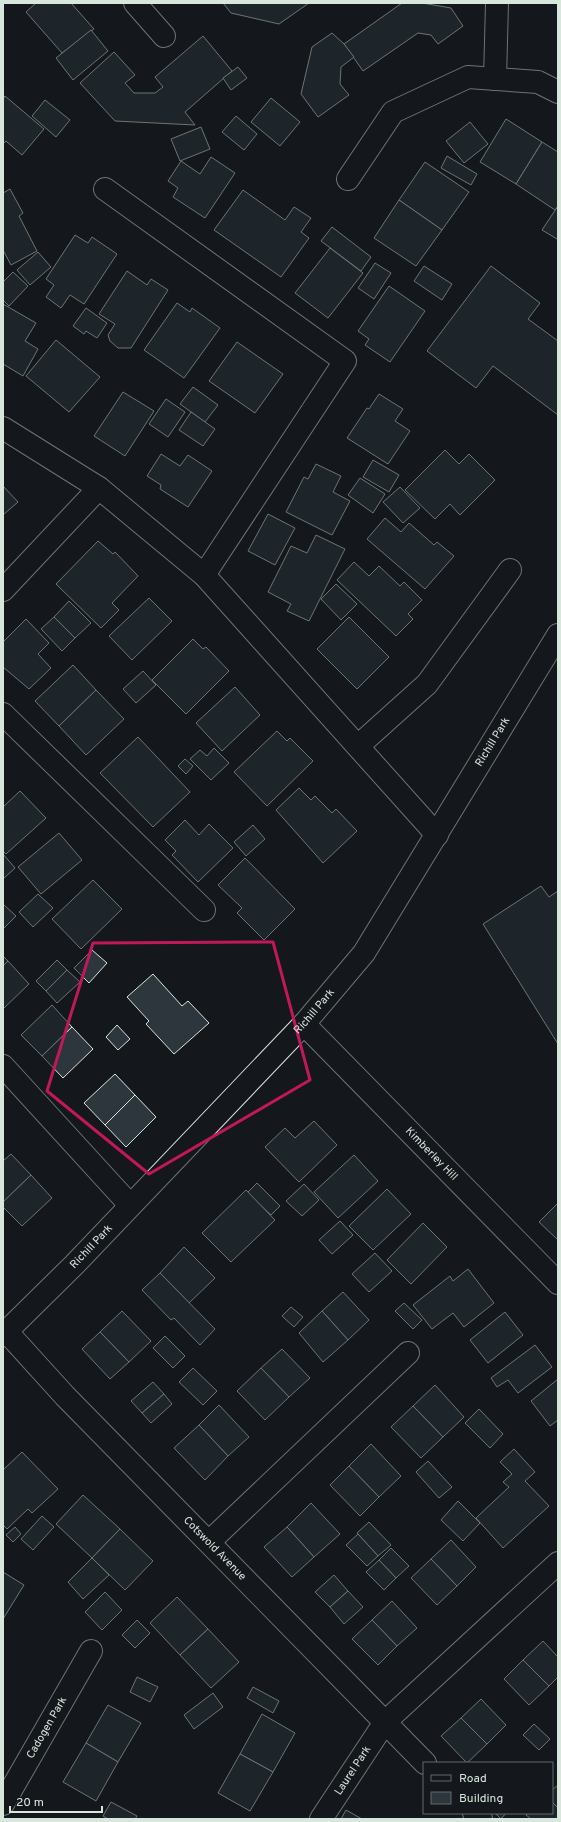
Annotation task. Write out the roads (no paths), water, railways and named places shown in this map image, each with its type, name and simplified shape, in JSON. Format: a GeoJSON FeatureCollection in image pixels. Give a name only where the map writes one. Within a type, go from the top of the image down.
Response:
{"type":"FeatureCollection","features":[{"type":"Feature","properties":{"kind":"street"},"geometry":{"type":"LineString","coordinates":[[135,3],[164,36]]}},
{"type":"Feature","properties":{"kind":"street"},"geometry":{"type":"LineString","coordinates":[[495,79],[496,3]]}},
{"type":"Feature","properties":{"kind":"street"},"geometry":{"type":"LineString","coordinates":[[348,179],[393,112],[468,77],[538,82],[558,92]]}},
{"type":"Feature","properties":{"kind":"street"},"geometry":{"type":"LineString","coordinates":[[105,190],[345,361],[204,575]]}},
{"type":"Feature","properties":{"kind":"street"},"geometry":{"type":"LineString","coordinates":[[3,428],[99,488],[204,575],[437,834]]}},
{"type":"Feature","properties":{"kind":"street"},"geometry":{"type":"LineString","coordinates":[[3,590],[99,488]]}},
{"type":"Feature","properties":{"kind":"street"},"geometry":{"type":"LineString","coordinates":[[358,746],[427,684],[510,570]]}},
{"type":"Feature","properties":{"kind":"street","name":"Richill Park"},"geometry":{"type":"LineString","coordinates":[[5,1334],[74,1265],[304,1024],[364,953],[558,635]]}},
{"type":"Feature","properties":{"kind":"street"},"geometry":{"type":"LineString","coordinates":[[3,714],[204,910]]}},
{"type":"Feature","properties":{"kind":"street","name":"Kimberley Hill"},"geometry":{"type":"LineString","coordinates":[[304,1024],[558,1283]]}},
{"type":"Feature","properties":{"kind":"street"},"geometry":{"type":"LineString","coordinates":[[3,1066],[130,1205]]}},
{"type":"Feature","properties":{"kind":"street","name":"Cotswold Avenue"},"geometry":{"type":"LineString","coordinates":[[5,1334],[424,1762]]}},
{"type":"Feature","properties":{"kind":"street"},"geometry":{"type":"LineString","coordinates":[[209,1542],[408,1353]]}},
{"type":"Feature","properties":{"kind":"street","name":"Laurel Park"},"geometry":{"type":"LineString","coordinates":[[321,1819],[385,1722],[558,1563]]}},
{"type":"Feature","properties":{"kind":"street","name":"Cadogen Park"},"geometry":{"type":"LineString","coordinates":[[3,1804],[91,1651]]}}]}
